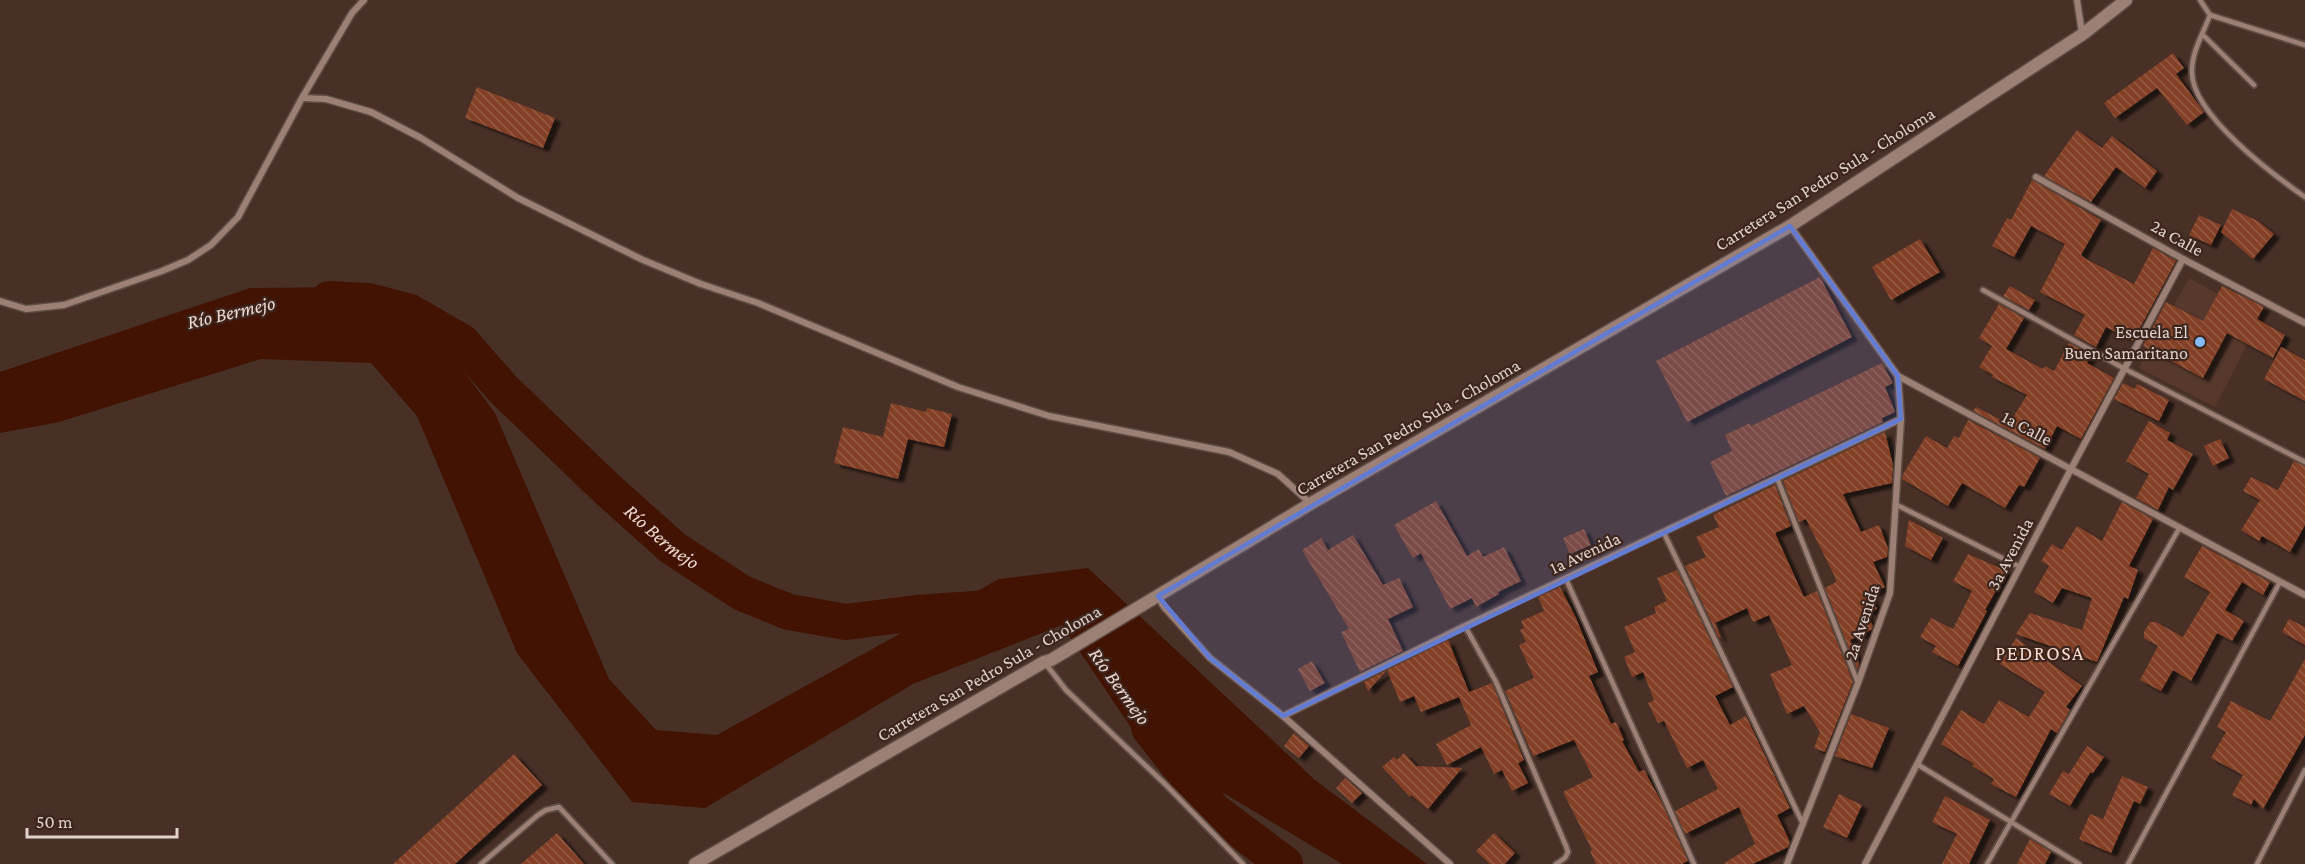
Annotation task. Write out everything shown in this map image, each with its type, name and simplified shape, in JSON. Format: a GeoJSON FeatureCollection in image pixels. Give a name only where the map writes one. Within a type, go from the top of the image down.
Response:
{"type":"FeatureCollection","features":[{"type":"Feature","properties":{"kind":"main road","name":"Carretera San Pedro Sula - Choloma"},"geometry":{"type":"LineString","coordinates":[[695,864],[1146,604],[1310,504],[1790,226],[2083,34],[2126,0]]}},
{"type":"Feature","properties":{"kind":"street"},"geometry":{"type":"LineString","coordinates":[[0,301],[26,309],[64,305],[162,271],[188,260],[212,245],[238,217],[302,98],[352,14],[364,0]]}},
{"type":"Feature","properties":{"kind":"street"},"geometry":{"type":"LineString","coordinates":[[2077,0],[2083,34]]}},
{"type":"Feature","properties":{"kind":"street"},"geometry":{"type":"LineString","coordinates":[[302,98],[326,99],[371,112],[421,138],[518,198],[643,260],[701,284],[758,303],[958,387],[1049,416],[1229,452],[1278,474],[1310,504]]}},
{"type":"Feature","properties":{"kind":"street","name":"2a Calle"},"geometry":{"type":"LineString","coordinates":[[2036,177],[2183,259],[2305,323]]}},
{"type":"Feature","properties":{"kind":"street","name":"1a Calle"},"geometry":{"type":"LineString","coordinates":[[1790,226],[1898,376],[2305,595]]}},
{"type":"Feature","properties":{"kind":"street","name":"3a Avenida"},"geometry":{"type":"LineString","coordinates":[[1865,864],[2183,259]]}},
{"type":"Feature","properties":{"kind":"street","name":"2a Avenida"},"geometry":{"type":"LineString","coordinates":[[1787,864],[1858,683],[1890,592],[1898,505],[1901,419],[1898,376]]}},
{"type":"Feature","properties":{"kind":"street","name":"1a Avenida"},"geometry":{"type":"LineString","coordinates":[[1282,716],[1465,626],[1901,419]]}},
{"type":"Feature","properties":{"kind":"street"},"geometry":{"type":"LineString","coordinates":[[1158,596],[1164,607],[1210,658],[1282,716],[1450,864]]}},
{"type":"Feature","properties":{"kind":"lane"},"geometry":{"type":"LineString","coordinates":[[2200,0],[2210,15],[2305,45]]}},
{"type":"Feature","properties":{"kind":"lane"},"geometry":{"type":"LineString","coordinates":[[2210,15],[2193,57],[2192,74],[2197,93],[2215,121],[2268,171],[2305,197]]}},
{"type":"Feature","properties":{"kind":"lane"},"geometry":{"type":"LineString","coordinates":[[2203,35],[2253,85]]}},
{"type":"Feature","properties":{"kind":"lane"},"geometry":{"type":"LineString","coordinates":[[1983,290],[2125,369],[2305,462]]}},
{"type":"Feature","properties":{"kind":"lane"},"geometry":{"type":"LineString","coordinates":[[1777,478],[1858,683]]}},
{"type":"Feature","properties":{"kind":"lane"},"geometry":{"type":"LineString","coordinates":[[1898,505],[2020,567]]}},
{"type":"Feature","properties":{"kind":"lane"},"geometry":{"type":"LineString","coordinates":[[1987,864],[2180,527]]}},
{"type":"Feature","properties":{"kind":"lane"},"geometry":{"type":"LineString","coordinates":[[1664,533],[1803,824]]}},
{"type":"Feature","properties":{"kind":"lane"},"geometry":{"type":"LineString","coordinates":[[1566,579],[1694,864]]}},
{"type":"Feature","properties":{"kind":"lane"},"geometry":{"type":"LineString","coordinates":[[2128,864],[2280,582]]}},
{"type":"Feature","properties":{"kind":"lane"},"geometry":{"type":"LineString","coordinates":[[1465,626],[1496,682],[1566,846],[1568,852],[1565,858],[1556,864]]}},
{"type":"Feature","properties":{"kind":"lane"},"geometry":{"type":"LineString","coordinates":[[1047,661],[1066,690],[1165,784],[1243,864]]}},
{"type":"Feature","properties":{"kind":"lane"},"geometry":{"type":"LineString","coordinates":[[1917,765],[2079,864]]}},
{"type":"Feature","properties":{"kind":"lane"},"geometry":{"type":"LineString","coordinates":[[2257,864],[2305,770]]}},
{"type":"Feature","properties":{"kind":"lane"},"geometry":{"type":"LineString","coordinates":[[481,864],[538,815],[546,810],[559,807],[612,864]]}},
{"type":"Feature","properties":{"kind":"highlighted area"},"geometry":{"type":"Polygon","coordinates":[[[1790,226],[1898,376],[1901,419],[1283,716],[1210,658],[1158,596],[1790,226]]]}},
{"type":"Feature","properties":{"kind":"shaded area","name":"Escuela El Buen Samaritano"},"geometry":{"type":"Polygon","coordinates":[[[2189,278],[2261,317],[2215,407],[2139,368],[2189,278]]]}},
{"type":"Feature","properties":{"kind":"water"},"geometry":{"type":"Polygon","coordinates":[[[347,287],[435,333],[495,413],[609,679],[656,730],[717,735],[999,579],[1088,568],[1315,780],[1427,864],[1342,864],[1142,744],[1062,625],[913,684],[705,808],[632,802],[517,653],[417,416],[371,363],[261,359],[59,422],[0,433],[0,372],[250,288],[347,287]]]}},
{"type":"Feature","properties":{"kind":"building"},"geometry":{"type":"Polygon","coordinates":[[[2173,53],[2184,68],[2176,74],[2204,112],[2187,125],[2157,88],[2115,118],[2104,103],[2173,53]]]}},
{"type":"Feature","properties":{"kind":"building"},"geometry":{"type":"Polygon","coordinates":[[[477,87],[555,118],[543,148],[465,118],[477,87]]]}},
{"type":"Feature","properties":{"kind":"building"},"geometry":{"type":"Polygon","coordinates":[[[2077,130],[2102,148],[2112,136],[2157,171],[2145,188],[2116,167],[2091,202],[2044,176],[2077,130]]]}},
{"type":"Feature","properties":{"kind":"building"},"geometry":{"type":"Polygon","coordinates":[[[2032,180],[2101,220],[2081,255],[2086,259],[2134,284],[2153,248],[2176,261],[2133,341],[2106,327],[2096,347],[2074,335],[2085,315],[2040,292],[2065,244],[2031,226],[2014,257],[1992,246],[2007,218],[2011,220],[2032,180]]]}},
{"type":"Feature","properties":{"kind":"building"},"geometry":{"type":"Polygon","coordinates":[[[2232,209],[2258,221],[2274,234],[2253,259],[2221,232],[2232,209]]]}},
{"type":"Feature","properties":{"kind":"building"},"geometry":{"type":"Polygon","coordinates":[[[2199,215],[2221,225],[2211,245],[2189,235],[2199,215]]]}},
{"type":"Feature","properties":{"kind":"building"},"geometry":{"type":"Polygon","coordinates":[[[1920,239],[1940,272],[1891,300],[1872,267],[1920,239]]]}},
{"type":"Feature","properties":{"kind":"building"},"geometry":{"type":"Polygon","coordinates":[[[1820,277],[1852,337],[1687,422],[1656,361],[1820,277]]]}},
{"type":"Feature","properties":{"kind":"building"},"geometry":{"type":"Polygon","coordinates":[[[2010,286],[2035,300],[2029,310],[2003,296],[2010,286]]]}},
{"type":"Feature","properties":{"kind":"building"},"geometry":{"type":"Polygon","coordinates":[[[2222,286],[2264,307],[2257,319],[2285,335],[2273,358],[2227,333],[2203,378],[2143,346],[2166,302],[2203,321],[2222,286]]]}},
{"type":"Feature","properties":{"kind":"building"},"geometry":{"type":"Polygon","coordinates":[[[1999,304],[2024,318],[2006,349],[2043,369],[2045,366],[2054,371],[2069,343],[2091,355],[2087,363],[2114,378],[2081,439],[2057,426],[2045,449],[1973,411],[1976,407],[2009,424],[2027,395],[1992,377],[1993,375],[1979,367],[1992,346],[1979,338],[1999,304]]]}},
{"type":"Feature","properties":{"kind":"building"},"geometry":{"type":"Polygon","coordinates":[[[2281,347],[2305,360],[2305,401],[2264,379],[2281,347]]]}},
{"type":"Feature","properties":{"kind":"building"},"geometry":{"type":"Polygon","coordinates":[[[1882,363],[1893,383],[1885,387],[1895,412],[1882,418],[1883,422],[1726,496],[1710,462],[1732,451],[1725,435],[1750,423],[1751,426],[1882,363]]]}},
{"type":"Feature","properties":{"kind":"building"},"geometry":{"type":"Polygon","coordinates":[[[2123,383],[2135,389],[2137,384],[2169,400],[2159,421],[2114,399],[2123,383]]]}},
{"type":"Feature","properties":{"kind":"building"},"geometry":{"type":"Polygon","coordinates":[[[891,403],[926,412],[927,408],[952,414],[944,447],[908,439],[898,479],[834,463],[843,427],[883,437],[891,403]]]}},
{"type":"Feature","properties":{"kind":"building"},"geometry":{"type":"Polygon","coordinates":[[[1968,420],[2040,458],[2024,487],[2019,485],[2005,508],[1962,483],[1948,506],[1902,479],[1926,436],[1947,448],[1954,436],[1959,438],[1968,420]]]}},
{"type":"Feature","properties":{"kind":"building"},"geometry":{"type":"Polygon","coordinates":[[[2149,421],[2170,433],[2167,440],[2193,454],[2173,490],[2169,487],[2158,510],[2136,498],[2149,474],[2126,461],[2149,421]]]}},
{"type":"Feature","properties":{"kind":"building"},"geometry":{"type":"Polygon","coordinates":[[[1885,432],[1893,465],[1892,483],[1843,494],[1861,532],[1879,525],[1888,548],[1887,557],[1873,562],[1885,587],[1870,594],[1877,609],[1866,613],[1873,626],[1871,630],[1850,640],[1859,664],[1857,669],[1825,588],[1836,582],[1835,577],[1806,519],[1799,522],[1783,481],[1885,432]]]}},
{"type":"Feature","properties":{"kind":"building"},"geometry":{"type":"Polygon","coordinates":[[[2220,439],[2229,458],[2213,466],[2204,446],[2220,439]]]}},
{"type":"Feature","properties":{"kind":"building"},"geometry":{"type":"Polygon","coordinates":[[[2294,461],[2305,466],[2305,525],[2290,552],[2262,536],[2259,541],[2241,530],[2260,500],[2243,491],[2251,477],[2278,490],[2294,461]]]}},
{"type":"Feature","properties":{"kind":"building"},"geometry":{"type":"Polygon","coordinates":[[[1775,485],[1791,526],[1775,533],[1804,597],[1817,591],[1853,682],[1825,752],[1814,748],[1820,732],[1804,706],[1787,714],[1770,674],[1792,665],[1769,615],[1753,622],[1747,608],[1715,623],[1721,638],[1719,638],[1685,566],[1706,557],[1696,537],[1719,527],[1713,515],[1775,485]]]}},
{"type":"Feature","properties":{"kind":"building"},"geometry":{"type":"Polygon","coordinates":[[[1436,501],[1467,556],[1479,549],[1483,557],[1504,547],[1521,581],[1498,592],[1499,594],[1476,607],[1472,598],[1450,609],[1421,553],[1413,558],[1394,525],[1436,501]]]}},
{"type":"Feature","properties":{"kind":"building"},"geometry":{"type":"Polygon","coordinates":[[[2122,502],[2153,519],[2129,566],[2138,570],[2128,599],[2124,597],[2097,662],[2016,634],[2030,613],[2082,630],[2092,598],[2062,588],[2053,603],[2034,592],[2049,566],[2041,561],[2052,544],[2062,550],[2077,526],[2102,541],[2122,502]]]}},
{"type":"Feature","properties":{"kind":"building"},"geometry":{"type":"Polygon","coordinates":[[[1909,520],[1943,538],[1931,560],[1905,546],[1909,520]]]}},
{"type":"Feature","properties":{"kind":"building"},"geometry":{"type":"Polygon","coordinates":[[[1584,529],[1591,545],[1570,554],[1563,538],[1584,529]]]}},
{"type":"Feature","properties":{"kind":"building"},"geometry":{"type":"Polygon","coordinates":[[[1353,535],[1383,585],[1399,578],[1413,607],[1388,619],[1403,651],[1360,672],[1341,632],[1349,629],[1302,550],[1321,538],[1328,550],[1353,535]]]}},
{"type":"Feature","properties":{"kind":"building"},"geometry":{"type":"Polygon","coordinates":[[[2202,546],[2270,582],[2263,595],[2242,582],[2225,610],[2244,621],[2232,641],[2217,633],[2191,681],[2173,670],[2161,691],[2140,680],[2158,646],[2144,638],[2144,632],[2150,622],[2156,622],[2183,637],[2210,592],[2184,577],[2202,546]]]}},
{"type":"Feature","properties":{"kind":"building"},"geometry":{"type":"Polygon","coordinates":[[[1968,554],[2007,571],[1958,666],[1932,652],[1936,646],[1920,637],[1931,618],[1953,629],[1972,591],[1953,581],[1968,554]]]}},
{"type":"Feature","properties":{"kind":"building"},"geometry":{"type":"Polygon","coordinates":[[[1677,570],[1733,687],[1715,696],[1730,725],[1746,716],[1790,808],[1777,815],[1790,842],[1788,847],[1753,864],[1723,864],[1755,844],[1739,807],[1685,834],[1675,811],[1718,789],[1703,760],[1687,768],[1664,721],[1658,723],[1648,703],[1654,700],[1643,672],[1632,677],[1624,657],[1635,652],[1624,627],[1656,613],[1654,607],[1667,601],[1657,578],[1677,570]]]}},
{"type":"Feature","properties":{"kind":"building"},"geometry":{"type":"Polygon","coordinates":[[[1560,587],[1576,618],[1598,672],[1589,676],[1611,724],[1616,722],[1624,740],[1622,741],[1639,772],[1644,770],[1661,801],[1688,861],[1682,864],[1596,864],[1590,851],[1592,850],[1563,792],[1593,777],[1574,740],[1533,756],[1505,691],[1534,678],[1519,645],[1526,642],[1520,630],[1524,628],[1521,621],[1544,611],[1538,597],[1560,587]]]}},
{"type":"Feature","properties":{"kind":"building"},"geometry":{"type":"Polygon","coordinates":[[[2289,619],[2305,627],[2305,645],[2282,632],[2289,619]]]}},
{"type":"Feature","properties":{"kind":"building"},"geometry":{"type":"Polygon","coordinates":[[[2016,638],[2082,686],[2066,707],[2070,710],[2057,733],[2051,729],[2016,797],[1991,784],[1994,779],[1941,744],[1961,710],[1984,724],[1999,700],[2029,717],[2045,692],[2000,664],[2016,638]]]}},
{"type":"Feature","properties":{"kind":"building"},"geometry":{"type":"Polygon","coordinates":[[[1448,640],[1469,692],[1492,683],[1524,760],[1518,763],[1528,783],[1512,791],[1502,770],[1494,774],[1481,747],[1447,765],[1436,744],[1471,725],[1459,697],[1421,712],[1414,696],[1400,702],[1387,670],[1448,640]]]}},
{"type":"Feature","properties":{"kind":"building"},"geometry":{"type":"Polygon","coordinates":[[[2305,659],[2305,735],[2263,809],[2254,799],[2251,805],[2232,795],[2243,775],[2211,758],[2226,732],[2217,727],[2231,701],[2270,721],[2305,659]]]}},
{"type":"Feature","properties":{"kind":"building"},"geometry":{"type":"Polygon","coordinates":[[[1312,661],[1325,683],[1310,691],[1298,669],[1312,661]]]}},
{"type":"Feature","properties":{"kind":"building"},"geometry":{"type":"Polygon","coordinates":[[[1387,670],[1368,691],[1364,682],[1387,670]]]}},
{"type":"Feature","properties":{"kind":"building"},"geometry":{"type":"Polygon","coordinates":[[[1851,714],[1889,728],[1872,768],[1835,756],[1851,714]]]}},
{"type":"Feature","properties":{"kind":"building"},"geometry":{"type":"Polygon","coordinates":[[[1294,733],[1309,746],[1299,758],[1284,746],[1294,733]]]}},
{"type":"Feature","properties":{"kind":"building"},"geometry":{"type":"Polygon","coordinates":[[[2087,746],[2104,757],[2093,773],[2090,773],[2070,806],[2049,794],[2063,771],[2069,774],[2087,746]]]}},
{"type":"Feature","properties":{"kind":"building"},"geometry":{"type":"Polygon","coordinates":[[[1404,753],[1416,766],[1462,768],[1428,809],[1411,795],[1410,797],[1382,767],[1394,757],[1397,760],[1404,753]]]}},
{"type":"Feature","properties":{"kind":"building"},"geometry":{"type":"Polygon","coordinates":[[[514,754],[542,785],[455,864],[393,864],[514,754]]]}},
{"type":"Feature","properties":{"kind":"building"},"geometry":{"type":"Polygon","coordinates":[[[2122,776],[2148,787],[2140,804],[2134,801],[2111,853],[2079,839],[2090,814],[2103,819],[2122,776]]]}},
{"type":"Feature","properties":{"kind":"building"},"geometry":{"type":"Polygon","coordinates":[[[1345,778],[1362,793],[1352,803],[1336,788],[1345,778]]]}},
{"type":"Feature","properties":{"kind":"building"},"geometry":{"type":"Polygon","coordinates":[[[1839,794],[1862,805],[1847,838],[1823,827],[1839,794]]]}},
{"type":"Feature","properties":{"kind":"building"},"geometry":{"type":"Polygon","coordinates":[[[1945,796],[1990,820],[1969,864],[1942,864],[1957,834],[1932,822],[1945,796]]]}},
{"type":"Feature","properties":{"kind":"building"},"geometry":{"type":"Polygon","coordinates":[[[557,833],[584,864],[521,864],[557,833]]]}},
{"type":"Feature","properties":{"kind":"building"},"geometry":{"type":"Polygon","coordinates":[[[1494,833],[1515,853],[1505,864],[1490,864],[1476,851],[1494,833]]]}},
{"type":"Feature","properties":{"kind":"building"},"geometry":{"type":"Polygon","coordinates":[[[2030,839],[2051,852],[2045,864],[2017,864],[2030,839]]]}},
{"type":"Feature","properties":{"kind":"waterway","name":"Río Bermejo"},"geometry":{"type":"LineString","coordinates":[[329,299],[368,301],[410,312],[462,342],[503,389],[607,489],[673,548],[742,593],[789,612],[846,622],[916,613],[989,608]]}},
{"type":"Feature","properties":{"kind":"waterway","name":"Río Bermejo"},"geometry":{"type":"LineString","coordinates":[[1149,728],[1214,811],[1285,864]]}},
{"type":"Feature","properties":{"kind":"place","name":"Escuela El Buen Samaritano"},"geometry":{"type":"Point","coordinates":[2200,342]}},
{"type":"Feature","properties":{"kind":"district","name":"PEDROSA"},"geometry":{"type":"Point","coordinates":[2040,653]}}]}
